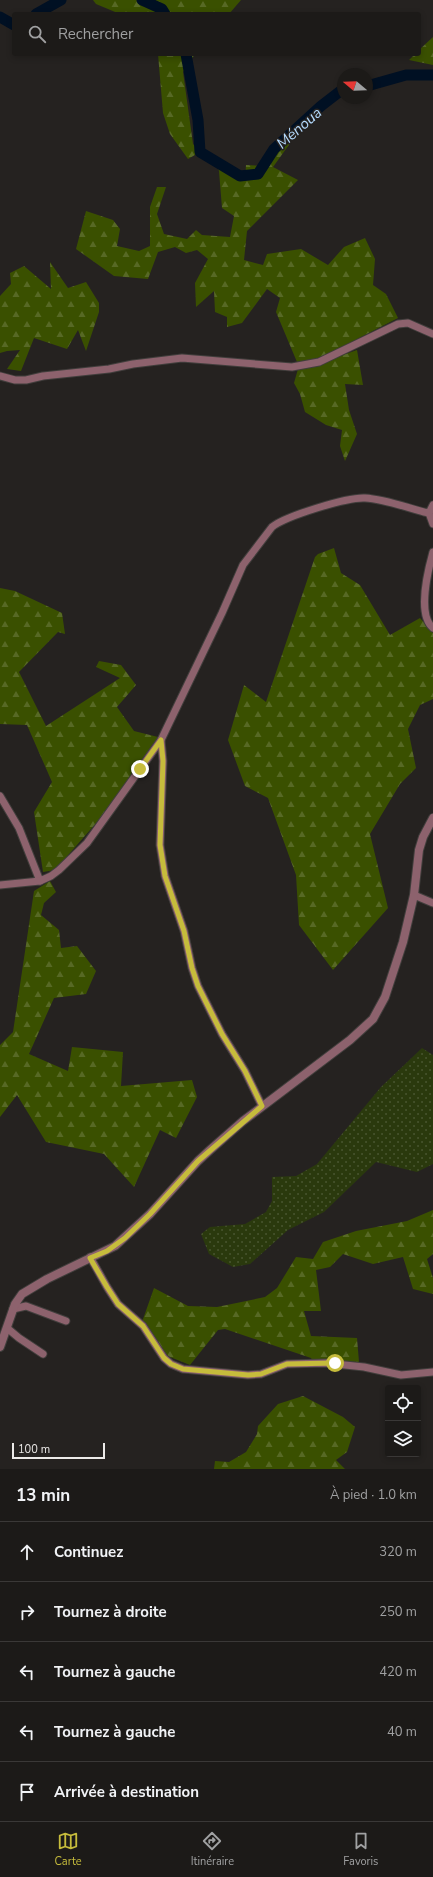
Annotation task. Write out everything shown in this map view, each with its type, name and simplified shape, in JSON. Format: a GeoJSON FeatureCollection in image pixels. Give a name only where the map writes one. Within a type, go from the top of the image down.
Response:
{"type":"FeatureCollection","features":[{"type":"Feature","properties":{"kind":"street"},"geometry":{"type":"LineString","coordinates":[[0,376],[16,380],[26,380],[43,376],[182,358],[292,367],[319,362],[398,324],[408,323],[433,334]]}},
{"type":"Feature","properties":{"kind":"street"},"geometry":{"type":"LineString","coordinates":[[0,885],[40,881],[59,870],[87,842],[161,740],[222,613],[243,565],[272,528],[278,523],[292,517],[355,498],[374,500],[429,512]]}},
{"type":"Feature","properties":{"kind":"street"},"geometry":{"type":"LineString","coordinates":[[433,505],[429,512],[433,524]]}},
{"type":"Feature","properties":{"kind":"street"},"geometry":{"type":"LineString","coordinates":[[433,552],[426,591],[425,611],[427,619],[433,628]]}},
{"type":"Feature","properties":{"kind":"street"},"geometry":{"type":"LineString","coordinates":[[161,740],[163,761],[160,840],[165,876],[184,931],[192,968],[198,986],[222,1034],[245,1071],[262,1106]]}},
{"type":"Feature","properties":{"kind":"street"},"geometry":{"type":"LineString","coordinates":[[0,796],[19,828],[40,881]]}},
{"type":"Feature","properties":{"kind":"street"},"geometry":{"type":"LineString","coordinates":[[0,1347],[18,1298],[27,1290],[107,1251],[125,1238],[150,1214],[198,1161],[262,1106],[350,1040],[373,1019],[385,997],[408,924],[414,895],[419,850],[423,837],[433,818]]}},
{"type":"Feature","properties":{"kind":"street"},"geometry":{"type":"LineString","coordinates":[[414,895],[433,903]]}},
{"type":"Feature","properties":{"kind":"street"},"geometry":{"type":"LineString","coordinates":[[90,1258],[118,1304],[143,1326],[164,1358],[171,1364],[183,1369],[248,1375],[261,1374],[287,1364],[326,1363],[364,1367],[401,1375],[433,1372]]}},
{"type":"Feature","properties":{"kind":"street"},"geometry":{"type":"LineString","coordinates":[[13,1309],[26,1306],[66,1321]]}},
{"type":"Feature","properties":{"kind":"street"},"geometry":{"type":"LineString","coordinates":[[7,1328],[43,1354]]}},
{"type":"Feature","properties":{"kind":"green space"},"geometry":{"type":"Polygon","coordinates":[[[93,0],[241,0],[231,12],[115,12],[96,4],[93,0]]]}},
{"type":"Feature","properties":{"kind":"green space"},"geometry":{"type":"Polygon","coordinates":[[[433,37],[433,65],[409,60],[413,56],[421,56],[421,48],[433,37]]]}},
{"type":"Feature","properties":{"kind":"green space"},"geometry":{"type":"Polygon","coordinates":[[[158,56],[194,56],[183,72],[193,144],[200,152],[188,159],[170,134],[163,113],[158,56]]]}},
{"type":"Feature","properties":{"kind":"green space"},"geometry":{"type":"Polygon","coordinates":[[[287,141],[291,142],[273,167],[298,180],[247,231],[244,260],[263,265],[267,254],[301,249],[328,265],[344,247],[365,238],[375,259],[373,285],[386,294],[398,318],[320,358],[297,362],[276,312],[280,298],[267,289],[242,323],[227,327],[227,317],[215,312],[214,291],[196,307],[195,283],[208,259],[197,250],[186,253],[175,247],[158,252],[148,279],[114,276],[76,249],[86,211],[113,220],[120,229],[117,246],[139,251],[150,246],[150,207],[157,187],[166,187],[157,214],[164,234],[187,239],[196,230],[202,235],[230,237],[234,216],[222,208],[219,171],[217,165],[245,181],[246,165],[267,166],[287,141]]]}},
{"type":"Feature","properties":{"kind":"green space"},"geometry":{"type":"Polygon","coordinates":[[[50,262],[68,288],[86,282],[99,303],[99,312],[86,351],[78,330],[67,349],[34,338],[21,371],[7,369],[20,350],[0,353],[0,296],[11,284],[10,273],[24,266],[51,289],[50,262]]]}},
{"type":"Feature","properties":{"kind":"green space"},"geometry":{"type":"Polygon","coordinates":[[[357,350],[363,385],[345,384],[349,410],[357,434],[345,461],[340,446],[342,430],[326,425],[305,412],[300,394],[294,383],[298,369],[357,350]]]}},
{"type":"Feature","properties":{"kind":"green space"},"geometry":{"type":"Polygon","coordinates":[[[334,548],[341,573],[360,585],[390,635],[420,618],[433,633],[433,699],[420,705],[408,729],[416,768],[400,784],[370,834],[388,908],[333,970],[299,925],[296,875],[268,798],[245,786],[228,740],[244,685],[266,702],[315,557],[318,554],[334,548]]]}},
{"type":"Feature","properties":{"kind":"green space"},"geometry":{"type":"Polygon","coordinates":[[[0,588],[15,591],[62,613],[65,634],[58,632],[19,672],[46,726],[120,678],[96,667],[99,661],[121,665],[136,685],[117,707],[134,731],[158,737],[105,813],[55,870],[43,872],[34,812],[52,782],[27,725],[0,724],[0,588]]]}},
{"type":"Feature","properties":{"kind":"green space"},"geometry":{"type":"Polygon","coordinates":[[[50,881],[56,892],[44,903],[41,915],[59,930],[61,948],[77,946],[96,971],[86,994],[54,998],[29,1054],[68,1071],[72,1047],[123,1052],[121,1086],[192,1080],[197,1097],[176,1138],[160,1130],[134,1187],[104,1154],[46,1142],[17,1095],[0,1117],[0,1045],[13,1032],[34,891],[50,881]]]}},
{"type":"Feature","properties":{"kind":"green space"},"geometry":{"type":"Polygon","coordinates":[[[422,1048],[433,1055],[433,1164],[417,1172],[376,1162],[324,1212],[288,1230],[250,1264],[233,1267],[209,1254],[201,1234],[210,1227],[245,1224],[266,1212],[272,1201],[272,1177],[296,1176],[317,1164],[381,1087],[422,1048]]]}},
{"type":"Feature","properties":{"kind":"green space"},"geometry":{"type":"Polygon","coordinates":[[[433,1210],[433,1254],[427,1259],[433,1278],[433,1294],[413,1289],[403,1257],[373,1264],[343,1254],[330,1267],[316,1270],[321,1311],[304,1311],[311,1336],[357,1338],[359,1362],[312,1360],[311,1358],[225,1329],[218,1330],[190,1365],[165,1355],[142,1322],[154,1288],[188,1306],[217,1307],[265,1297],[277,1288],[296,1257],[313,1259],[323,1242],[356,1231],[407,1221],[433,1210]]]}},
{"type":"Feature","properties":{"kind":"green space"},"geometry":{"type":"Polygon","coordinates":[[[303,1396],[343,1417],[355,1427],[347,1452],[336,1460],[345,1469],[214,1469],[215,1461],[229,1462],[246,1452],[257,1434],[258,1426],[278,1404],[303,1396]]]}},
{"type":"Feature","properties":{"kind":"waterway","name":"Ménoua"},"geometry":{"type":"LineString","coordinates":[[40,12],[61,0]]}},
{"type":"Feature","properties":{"kind":"waterway","name":"Ménoua"},"geometry":{"type":"LineString","coordinates":[[142,0],[162,9],[164,12]]}},
{"type":"Feature","properties":{"kind":"waterway","name":"Ménoua"},"geometry":{"type":"LineString","coordinates":[[0,17],[12,24]]}},
{"type":"Feature","properties":{"kind":"waterway","name":"Ménoua"},"geometry":{"type":"LineString","coordinates":[[186,56],[198,120],[200,152],[240,176],[258,174],[274,149],[321,106],[337,94]]}},
{"type":"Feature","properties":{"kind":"waterway","name":"Ménoua"},"geometry":{"type":"LineString","coordinates":[[373,84],[406,75],[433,75]]}},
{"type":"Feature","properties":{"kind":"route"},"geometry":{"type":"LineString","coordinates":[[140,769],[161,740],[163,761],[159,828],[165,876],[184,931],[192,968],[203,998],[230,1048],[245,1071],[262,1106],[198,1161],[150,1214],[125,1238],[107,1251],[90,1258],[118,1304],[143,1326],[155,1346],[164,1358],[171,1364],[183,1369],[248,1375],[261,1374],[287,1364],[294,1363],[335,1363]]}}]}
